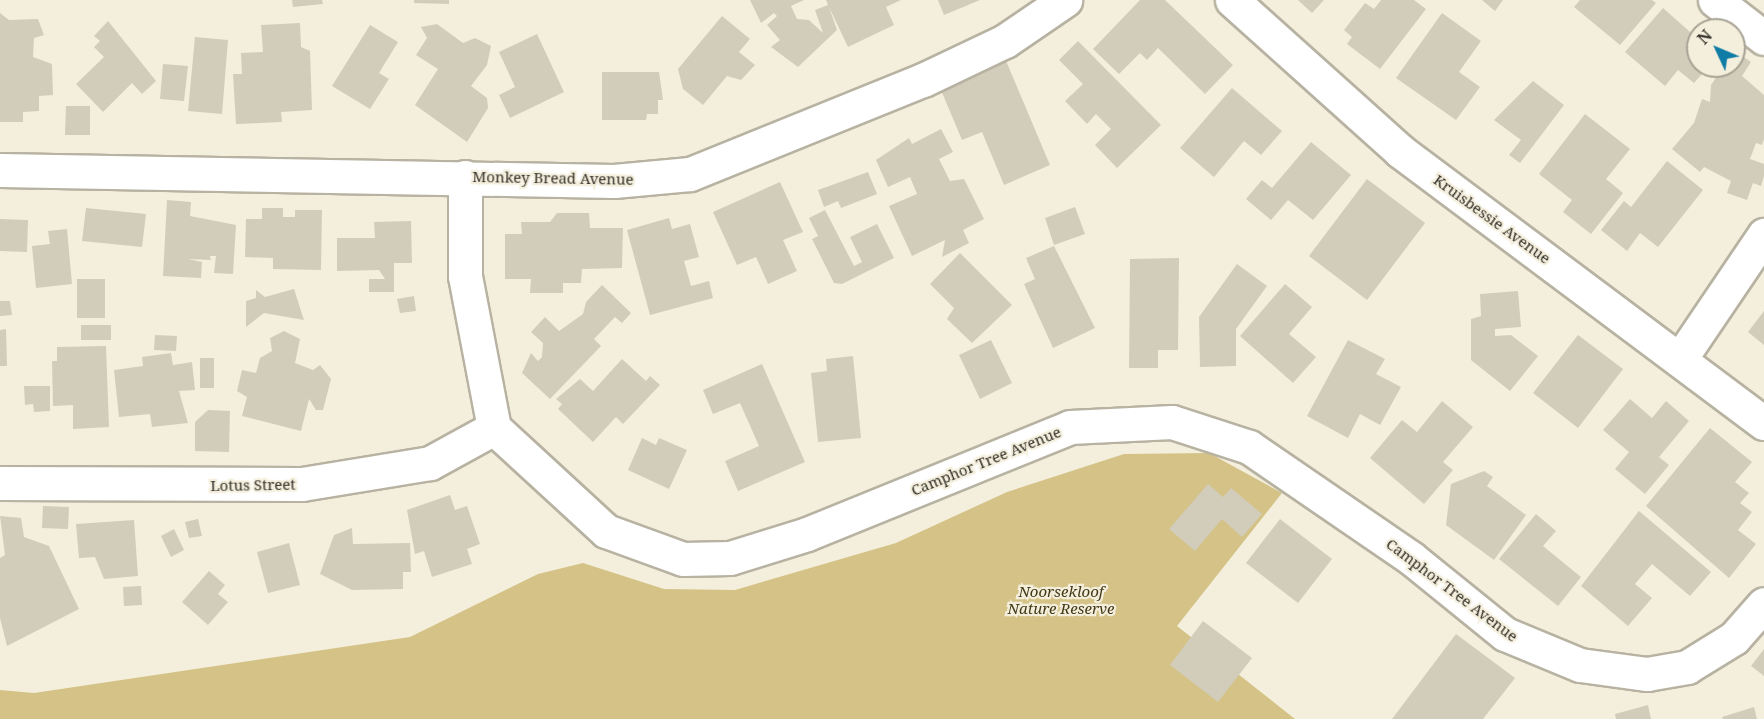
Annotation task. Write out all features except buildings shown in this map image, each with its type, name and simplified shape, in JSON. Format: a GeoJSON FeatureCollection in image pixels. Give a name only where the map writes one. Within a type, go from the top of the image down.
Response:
{"type":"FeatureCollection","features":[{"type":"Feature","properties":{"kind":"street","name":"Monkey Bread Avenue"},"geometry":{"type":"LineString","coordinates":[[0,170],[614,181],[690,174],[923,80],[1005,41],[1065,0]]}},
{"type":"Feature","properties":{"kind":"street","name":"Kruisbessie Avenue"},"geometry":{"type":"LineString","coordinates":[[1232,0],[1400,151],[1764,423]]}},
{"type":"Feature","properties":{"kind":"street"},"geometry":{"type":"LineString","coordinates":[[1715,0],[1764,38]]}},
{"type":"Feature","properties":{"kind":"street"},"geometry":{"type":"LineString","coordinates":[[465,177],[465,276],[494,428]]}},
{"type":"Feature","properties":{"kind":"street"},"geometry":{"type":"LineString","coordinates":[[1680,359],[1764,235]]}},
{"type":"Feature","properties":{"kind":"street","name":"Camphor Tree Avenue"},"geometry":{"type":"LineString","coordinates":[[494,428],[606,531],[683,560],[730,558],[807,534],[1070,427],[1172,422],[1249,447],[1412,558],[1505,634],[1580,665],[1647,674],[1687,667],[1734,638],[1764,604]]}},
{"type":"Feature","properties":{"kind":"street","name":"Lotus Street"},"geometry":{"type":"LineString","coordinates":[[0,483],[302,484],[430,463],[494,428]]}},
{"type":"Feature","properties":{"kind":"green space","name":"Noorsekloof Nature Reserve"},"geometry":{"type":"Polygon","coordinates":[[[1209,453],[1282,493],[1177,626],[1295,719],[0,719],[0,690],[34,693],[410,637],[538,574],[583,563],[664,589],[735,590],[896,543],[1007,492],[1124,454],[1209,453]]]}}]}
